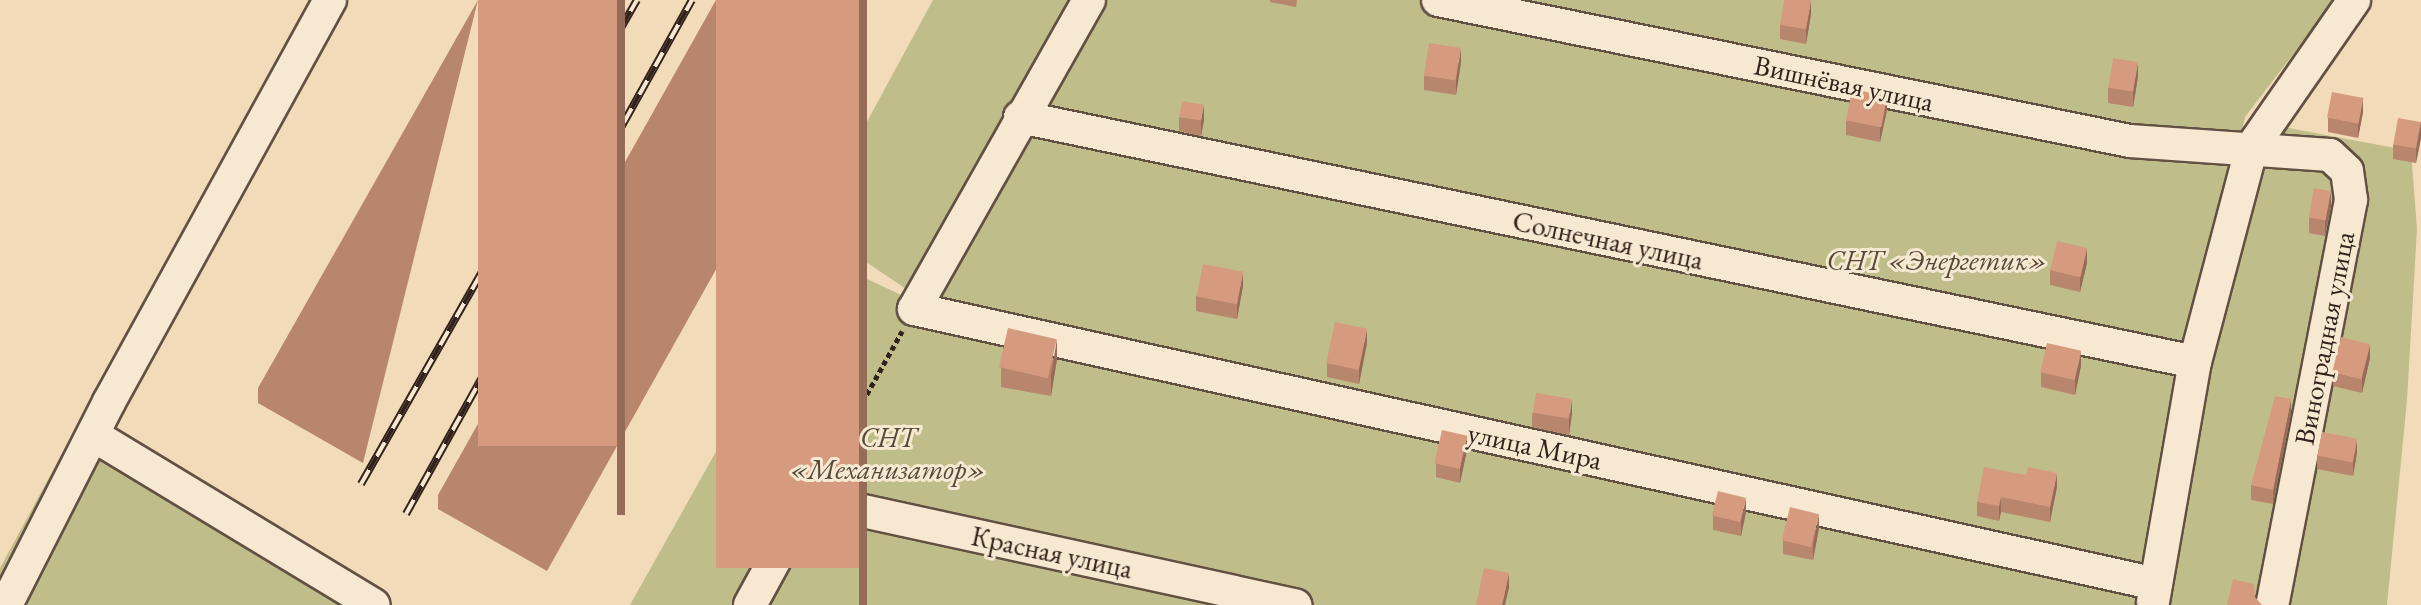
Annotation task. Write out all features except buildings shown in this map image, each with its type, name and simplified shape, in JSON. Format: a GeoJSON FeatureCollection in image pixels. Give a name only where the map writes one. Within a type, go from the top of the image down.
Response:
{"type":"FeatureCollection","features":[{"type":"Feature","properties":{"kind":"street"},"geometry":{"type":"LineString","coordinates":[[6,605],[93,435],[330,0]]}},
{"type":"Feature","properties":{"kind":"street"},"geometry":{"type":"LineString","coordinates":[[914,309],[1020,117],[1089,0]]}},
{"type":"Feature","properties":{"kind":"street","name":"Вишнёвая улица"},"geometry":{"type":"LineString","coordinates":[[1438,0],[2130,141],[2252,147]]}},
{"type":"Feature","properties":{"kind":"street"},"geometry":{"type":"LineString","coordinates":[[2154,594],[2195,362],[2252,147],[2354,0]]}},
{"type":"Feature","properties":{"kind":"street","name":"Солнечная улица"},"geometry":{"type":"LineString","coordinates":[[1020,117],[2195,362]]}},
{"type":"Feature","properties":{"kind":"street","name":"Виноградная улица"},"geometry":{"type":"LineString","coordinates":[[2252,147],[2330,155],[2347,171],[2351,200],[2272,605]]}},
{"type":"Feature","properties":{"kind":"street","name":"улица Мира"},"geometry":{"type":"LineString","coordinates":[[914,309],[2154,594]]}},
{"type":"Feature","properties":{"kind":"street"},"geometry":{"type":"LineString","coordinates":[[93,435],[374,605]]}},
{"type":"Feature","properties":{"kind":"street"},"geometry":{"type":"LineString","coordinates":[[750,605],[808,499]]}},
{"type":"Feature","properties":{"kind":"street","name":"Красная улица"},"geometry":{"type":"LineString","coordinates":[[808,499],[1296,605]]}},
{"type":"Feature","properties":{"kind":"path"},"geometry":{"type":"LineString","coordinates":[[808,499],[914,309]]}},
{"type":"Feature","properties":{"kind":"green space","name":"СНТ «Энергетик»"},"geometry":{"type":"Polygon","coordinates":[[[933,0],[2335,0],[2245,117],[2240,139],[2252,121],[2411,151],[2417,229],[2407,400],[2387,605],[630,605],[824,259],[927,307],[2148,574],[2193,365],[2175,380],[2143,570],[927,303],[811,225],[933,0]]]}},
{"type":"Feature","properties":{"kind":"green space"},"geometry":{"type":"Polygon","coordinates":[[[83,415],[388,605],[0,605],[0,568],[83,415]]]}},
{"type":"Feature","properties":{"kind":"railway"},"geometry":{"type":"LineString","coordinates":[[361,484],[637,0]]}},
{"type":"Feature","properties":{"kind":"railway"},"geometry":{"type":"LineString","coordinates":[[406,514],[692,0]]}},
{"type":"Feature","properties":{"kind":"park label","name":"СНТ «Механизатор»"},"geometry":{"type":"Point","coordinates":[888,453]}}]}
